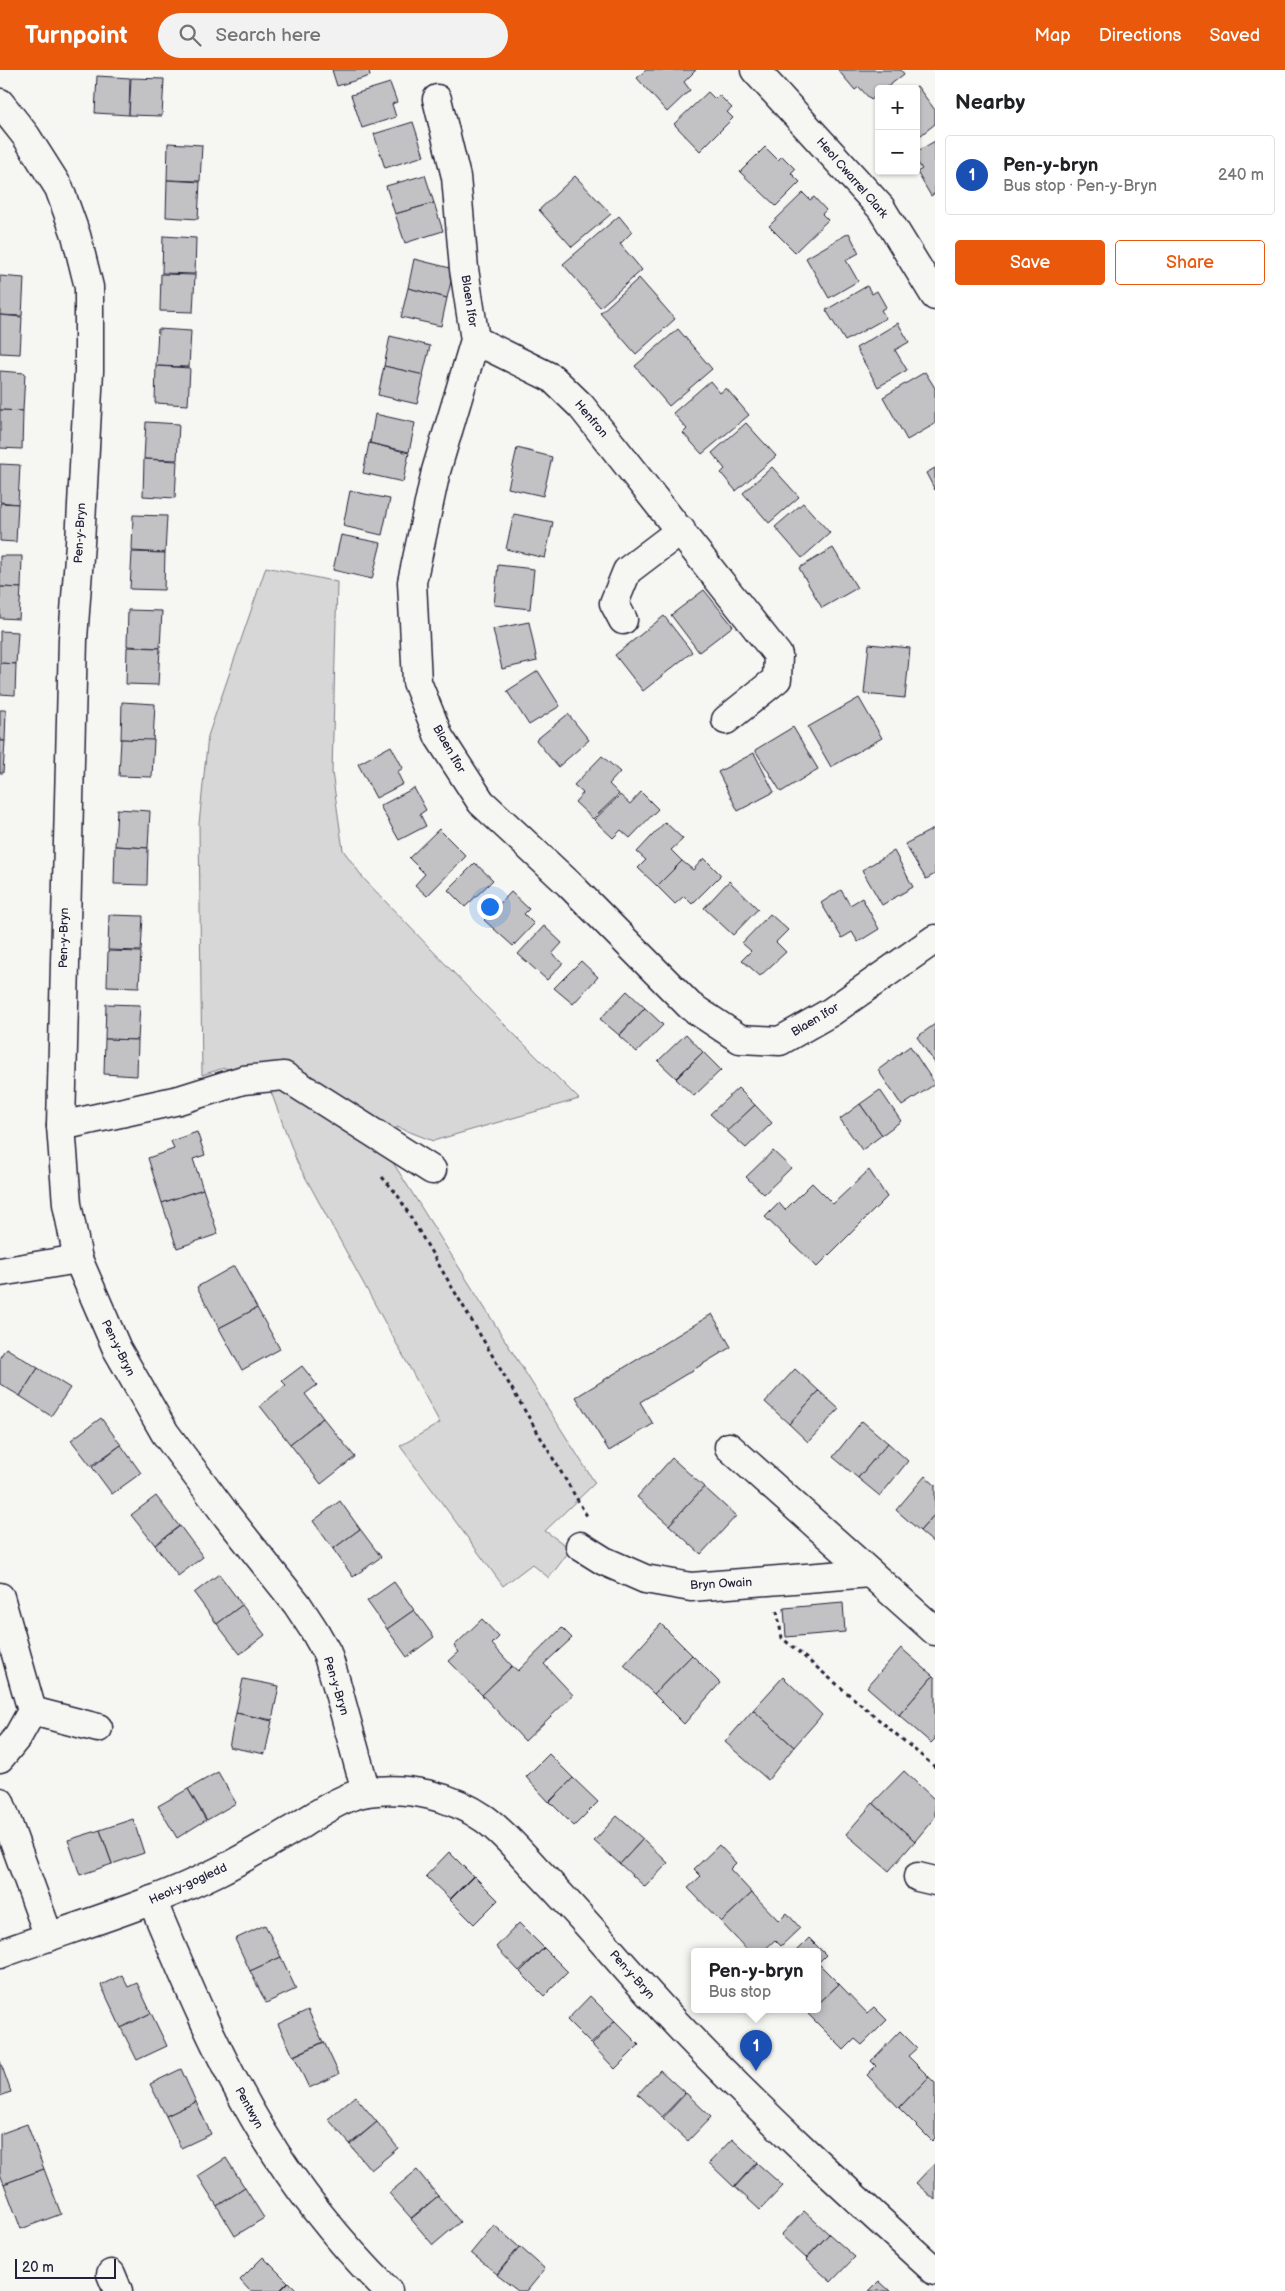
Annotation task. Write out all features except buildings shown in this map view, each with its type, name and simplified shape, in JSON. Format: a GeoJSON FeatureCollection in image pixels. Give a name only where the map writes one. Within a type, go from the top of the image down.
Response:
{"type":"FeatureCollection","features":[{"type":"Feature","properties":{"kind":"street","name":"Heol Cwarrel Clark"},"geometry":{"type":"LineString","coordinates":[[755,70],[881,208],[935,296]]}},
{"type":"Feature","properties":{"kind":"street","name":"Blaen Ifor"},"geometry":{"type":"LineString","coordinates":[[438,99],[456,177],[464,269],[476,340],[436,471],[412,582],[417,682],[439,737],[481,802],[569,884],[690,1006],[740,1039],[780,1041],[831,1012],[935,939]]}},
{"type":"Feature","properties":{"kind":"street","name":"Pen-y-Bryn"},"geometry":{"type":"LineString","coordinates":[[0,103],[26,136],[59,188],[76,235],[89,286],[88,380],[73,639],[61,1126],[67,1204],[78,1259],[117,1349],[165,1433],[227,1516],[298,1604],[327,1653],[366,1792],[390,1790],[438,1796],[462,1806],[486,1820],[554,1888],[673,2020],[735,2083],[935,2271]]}},
{"type":"Feature","properties":{"kind":"street","name":"Henfron"},"geometry":{"type":"LineString","coordinates":[[476,340],[552,378],[581,406],[778,655],[777,679],[726,720]]}},
{"type":"Feature","properties":{"kind":"street"},"geometry":{"type":"LineString","coordinates":[[623,620],[614,603],[627,572],[680,530]]}},
{"type":"Feature","properties":{"kind":"street"},"geometry":{"type":"LineString","coordinates":[[61,1126],[179,1100],[243,1080],[284,1076],[432,1170]]}},
{"type":"Feature","properties":{"kind":"street"},"geometry":{"type":"LineString","coordinates":[[0,1272],[78,1259]]}},
{"type":"Feature","properties":{"kind":"street"},"geometry":{"type":"LineString","coordinates":[[729,1447],[935,1631]]}},
{"type":"Feature","properties":{"kind":"street","name":"Bryn Owain"},"geometry":{"type":"LineString","coordinates":[[580,1546],[624,1571],[644,1579],[667,1584],[691,1586],[870,1573]]}},
{"type":"Feature","properties":{"kind":"street"},"geometry":{"type":"LineString","coordinates":[[0,1597],[32,1711],[18,1736],[0,1758]]}},
{"type":"Feature","properties":{"kind":"street"},"geometry":{"type":"LineString","coordinates":[[32,1711],[98,1728]]}},
{"type":"Feature","properties":{"kind":"street","name":"Heol-y-gogledd"},"geometry":{"type":"LineString","coordinates":[[0,1954],[152,1900],[217,1872],[344,1799],[366,1792]]}},
{"type":"Feature","properties":{"kind":"street"},"geometry":{"type":"LineString","coordinates":[[0,1802],[49,1937]]}},
{"type":"Feature","properties":{"kind":"street","name":"Pentwyn"},"geometry":{"type":"LineString","coordinates":[[152,1900],[207,2026],[263,2132],[316,2212],[388,2291]]}},
{"type":"Feature","properties":{"kind":"path"},"geometry":{"type":"LineString","coordinates":[[379,1174],[397,1194],[587,1516],[580,1546]]}},
{"type":"Feature","properties":{"kind":"path"},"geometry":{"type":"LineString","coordinates":[[772,1581],[782,1638],[935,1767]]}},
{"type":"Feature","properties":{"kind":"shaded area"},"geometry":{"type":"Polygon","coordinates":[[[266,567],[337,582],[332,772],[343,850],[364,879],[474,994],[579,1099],[433,1141],[397,1127],[379,1153],[392,1161],[595,1483],[545,1531],[571,1549],[549,1578],[532,1564],[503,1586],[400,1446],[440,1423],[297,1162],[264,1073],[224,1068],[202,1075],[199,824],[208,736],[266,567]]]}},
{"type":"Feature","properties":{"kind":"place","name":"Pen-y-bryn"},"geometry":{"type":"Point","coordinates":[756,2071]}}]}
